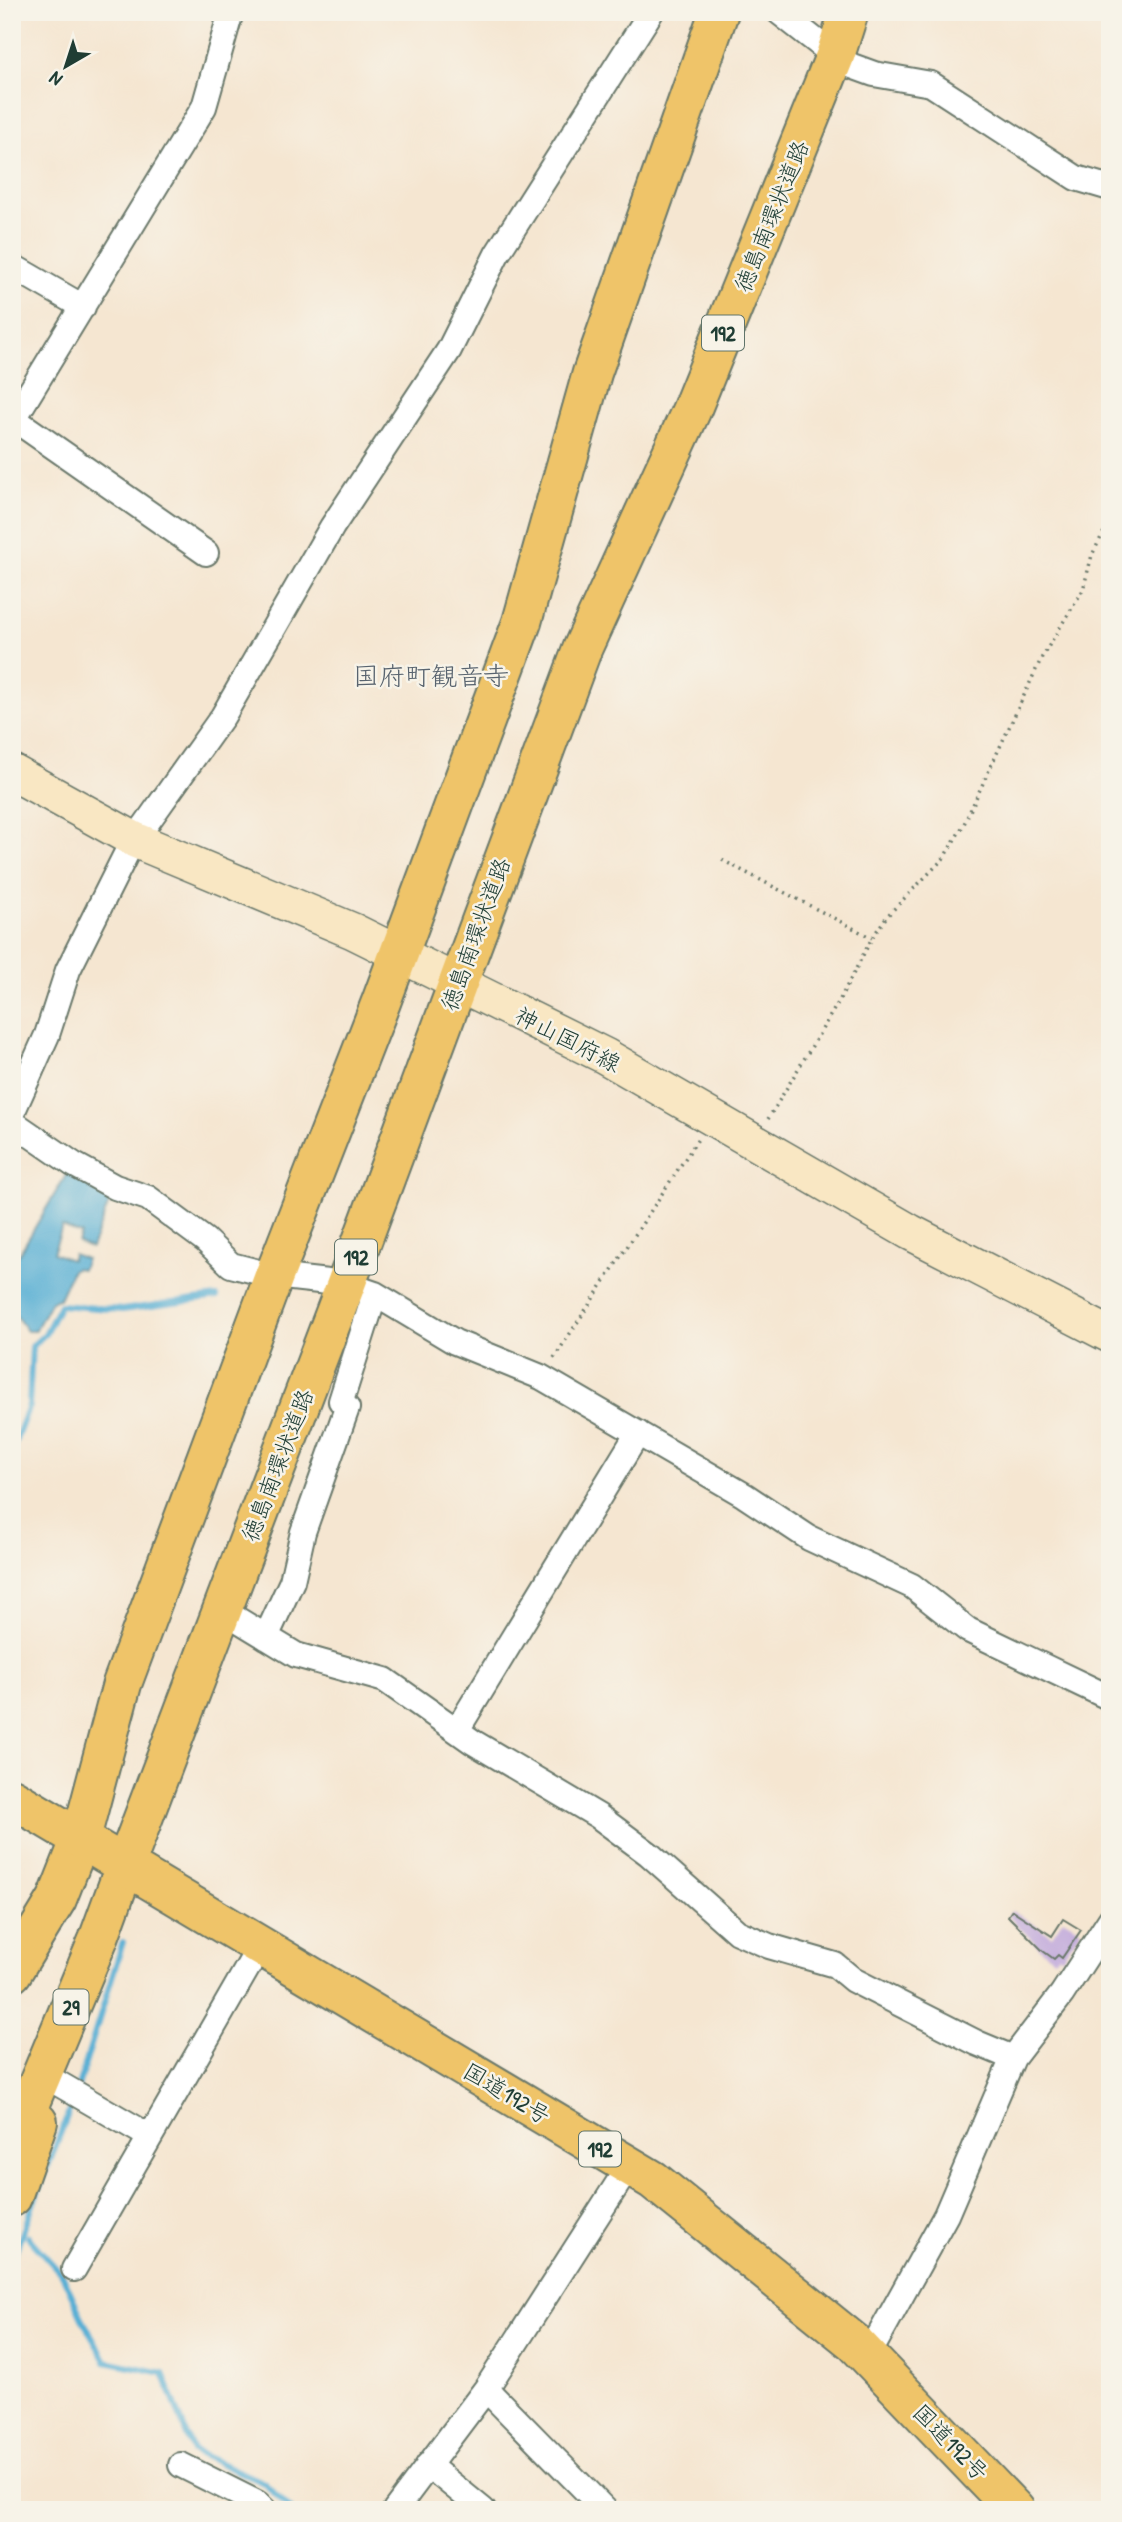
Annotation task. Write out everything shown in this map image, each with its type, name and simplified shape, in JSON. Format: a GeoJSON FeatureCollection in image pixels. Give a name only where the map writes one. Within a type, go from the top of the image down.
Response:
{"type":"FeatureCollection","features":[{"type":"Feature","properties":{"kind":"main road"},"geometry":{"type":"LineString","coordinates":[[12,1973],[57,1899],[81,1838],[122,1684],[522,622],[592,373],[719,12]]}},
{"type":"Feature","properties":{"kind":"main road","name":"徳島南環状道路"},"geometry":{"type":"LineString","coordinates":[[125,1866],[222,1610],[360,1289],[457,983],[583,647],[691,411],[835,56],[849,12]]}},
{"type":"Feature","properties":{"kind":"main road","name":"神山国府線"},"geometry":{"type":"LineString","coordinates":[[12,772],[135,840],[353,931],[604,1056],[910,1231],[1110,1335]]}},
{"type":"Feature","properties":{"kind":"main road","name":"国道192号"},"geometry":{"type":"LineString","coordinates":[[12,1798],[653,2180],[868,2356],[1010,2508]]}},
{"type":"Feature","properties":{"kind":"main road","name":"29"},"geometry":{"type":"LineString","coordinates":[[12,2146],[65,2087],[98,1940],[125,1866]]}},
{"type":"Feature","properties":{"kind":"main road"},"geometry":{"type":"LineString","coordinates":[[12,2197],[38,2122],[65,2087]]}},
{"type":"Feature","properties":{"kind":"street"},"geometry":{"type":"LineString","coordinates":[[206,553],[13,420],[204,107],[231,12]]}},
{"type":"Feature","properties":{"kind":"street"},"geometry":{"type":"LineString","coordinates":[[12,1113],[47,1035],[68,970],[135,840],[223,716],[332,527],[449,351],[497,254],[651,12]]}},
{"type":"Feature","properties":{"kind":"street"},"geometry":{"type":"LineString","coordinates":[[779,12],[852,66],[874,74],[931,85],[1076,178],[1110,188]]}},
{"type":"Feature","properties":{"kind":"street"},"geometry":{"type":"LineString","coordinates":[[12,266],[83,307]]}},
{"type":"Feature","properties":{"kind":"street"},"geometry":{"type":"LineString","coordinates":[[12,1122],[73,1164],[115,1188],[148,1198],[205,1240],[231,1265],[274,1276],[360,1289],[455,1342],[541,1377],[744,1494],[809,1538],[912,1586],[968,1630],[1110,1699]]}},
{"type":"Feature","properties":{"kind":"street"},"geometry":{"type":"LineString","coordinates":[[266,1637],[292,1581],[303,1532],[347,1408],[341,1401],[360,1289]]}},
{"type":"Feature","properties":{"kind":"street"},"geometry":{"type":"LineString","coordinates":[[457,1730],[638,1433]]}},
{"type":"Feature","properties":{"kind":"street"},"geometry":{"type":"LineString","coordinates":[[222,1610],[296,1655],[385,1680],[535,1780],[598,1816],[649,1854],[737,1932],[769,1946],[835,1965],[853,1980],[977,2043],[1013,2058]]}},
{"type":"Feature","properties":{"kind":"street"},"geometry":{"type":"LineString","coordinates":[[868,2356],[946,2215],[1013,2058],[1062,1994],[1110,1920]]}},
{"type":"Feature","properties":{"kind":"street"},"geometry":{"type":"LineString","coordinates":[[74,2269],[260,1946]]}},
{"type":"Feature","properties":{"kind":"street"},"geometry":{"type":"LineString","coordinates":[[65,2087],[149,2136]]}},
{"type":"Feature","properties":{"kind":"street"},"geometry":{"type":"LineString","coordinates":[[395,2510],[486,2389],[629,2166]]}},
{"type":"Feature","properties":{"kind":"street"},"geometry":{"type":"LineString","coordinates":[[486,2389],[605,2510]]}},
{"type":"Feature","properties":{"kind":"street"},"geometry":{"type":"LineString","coordinates":[[181,2465],[257,2503],[264,2510]]}},
{"type":"Feature","properties":{"kind":"street"},"geometry":{"type":"LineString","coordinates":[[428,2465],[483,2510]]}},
{"type":"Feature","properties":{"kind":"path"},"geometry":{"type":"LineString","coordinates":[[754,1142],[839,1001],[872,938],[887,916],[943,859],[963,826],[1042,657],[1083,590],[1092,555],[1110,520]]}},
{"type":"Feature","properties":{"kind":"path"},"geometry":{"type":"LineString","coordinates":[[722,860],[872,938]]}},
{"type":"Feature","properties":{"kind":"path"},"geometry":{"type":"LineString","coordinates":[[541,1377],[712,1118]]}},
{"type":"Feature","properties":{"kind":"water"},"geometry":{"type":"Polygon","coordinates":[[[69,1170],[113,1193],[91,1248],[78,1243],[81,1234],[62,1227],[53,1253],[71,1260],[73,1254],[86,1259],[82,1269],[72,1270],[59,1299],[51,1301],[35,1331],[27,1331],[12,1310],[12,1266],[69,1170]]]}},
{"type":"Feature","properties":{"kind":"building"},"geometry":{"type":"Polygon","coordinates":[[[1012,1910],[1052,1936],[1063,1919],[1081,1930],[1062,1958],[1058,1955],[1054,1959],[1008,1916],[1012,1910]]]}},
{"type":"Feature","properties":{"kind":"waterway"},"geometry":{"type":"LineString","coordinates":[[12,1450],[29,1406],[32,1346],[45,1334],[60,1305],[122,1310],[217,1297]]}},
{"type":"Feature","properties":{"kind":"waterway"},"geometry":{"type":"LineString","coordinates":[[78,2087],[123,1942]]}},
{"type":"Feature","properties":{"kind":"waterway"},"geometry":{"type":"LineString","coordinates":[[12,2260],[74,2098]]}},
{"type":"Feature","properties":{"kind":"waterway"},"geometry":{"type":"LineString","coordinates":[[28,2237],[63,2276],[106,2361],[163,2373],[193,2451],[264,2483],[291,2510]]}},
{"type":"Feature","properties":{"kind":"district","name":"国府町観音寺"},"geometry":{"type":"Point","coordinates":[431,675]}}]}
